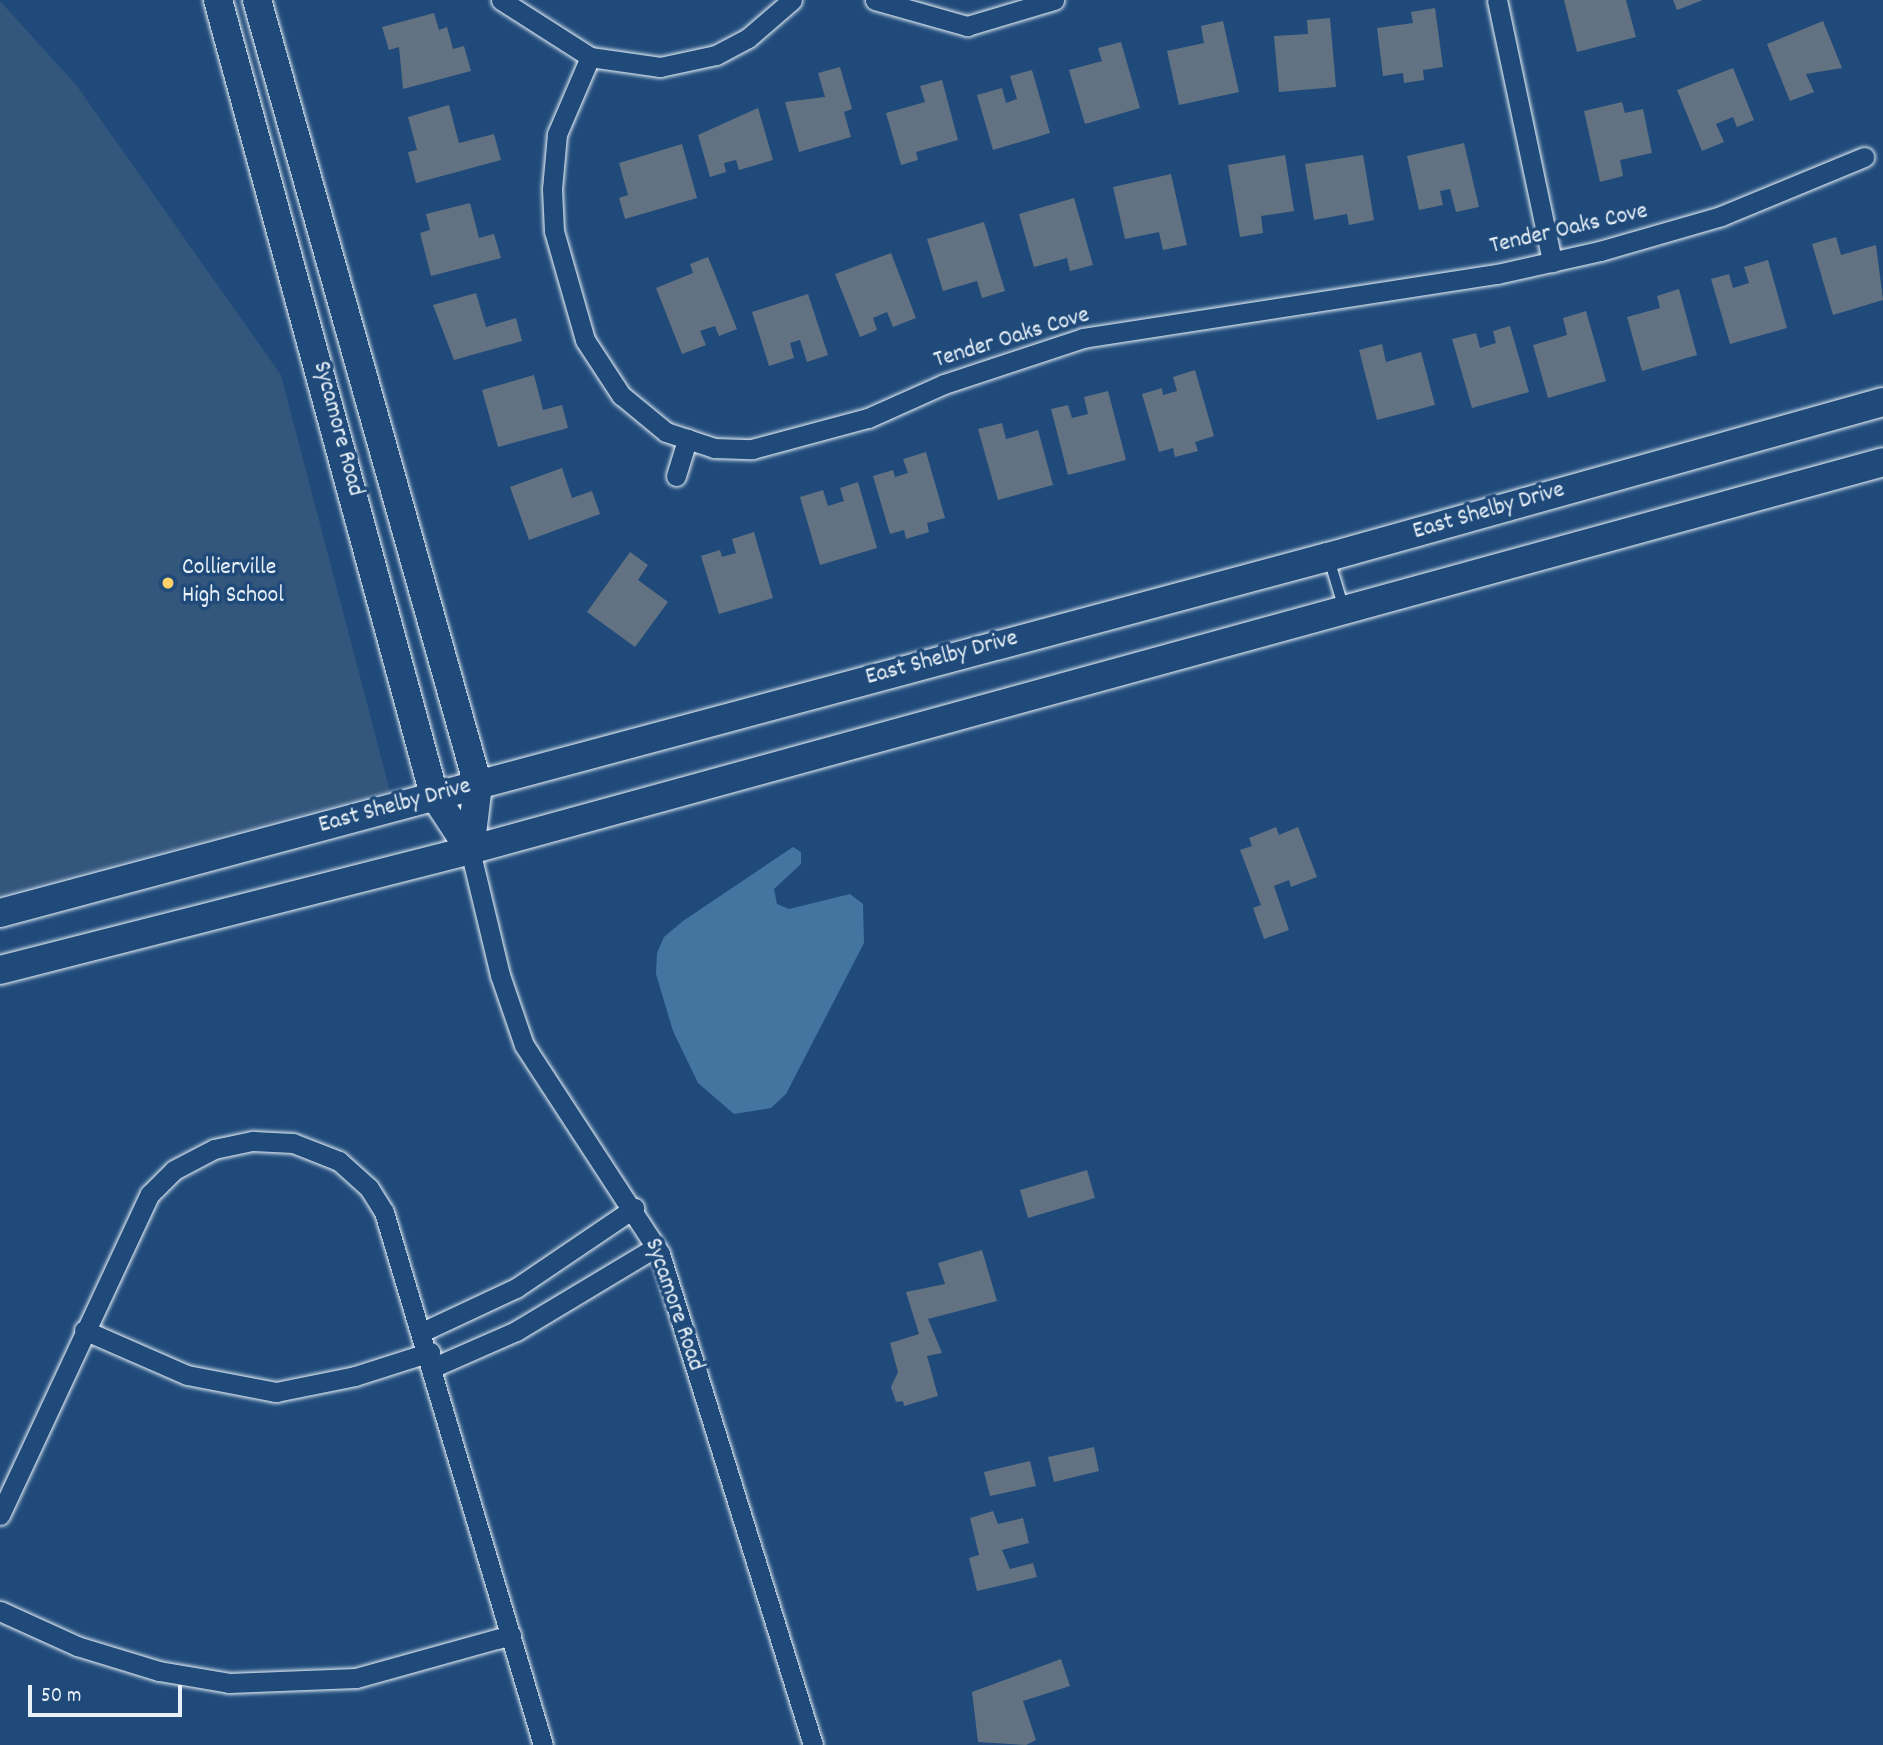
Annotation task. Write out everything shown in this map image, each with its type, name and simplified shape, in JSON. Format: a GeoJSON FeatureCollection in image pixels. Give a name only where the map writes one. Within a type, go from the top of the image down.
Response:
{"type":"FeatureCollection","features":[{"type":"Feature","properties":{"kind":"main road","name":"Sycamore Road"},"geometry":{"type":"LineString","coordinates":[[218,0],[434,795],[470,850]]}},
{"type":"Feature","properties":{"kind":"main road","name":"Sycamore Road"},"geometry":{"type":"LineString","coordinates":[[257,0],[478,785],[470,850]]}},
{"type":"Feature","properties":{"kind":"main road","name":"East Shelby Drive"},"geometry":{"type":"LineString","coordinates":[[0,913],[1328,557],[1883,402]]}},
{"type":"Feature","properties":{"kind":"main road"},"geometry":{"type":"LineString","coordinates":[[0,970],[470,850],[1345,612],[1883,462]]}},
{"type":"Feature","properties":{"kind":"street"},"geometry":{"type":"LineString","coordinates":[[501,0],[590,57],[660,67],[716,55],[748,38],[792,0]]}},
{"type":"Feature","properties":{"kind":"street"},"geometry":{"type":"LineString","coordinates":[[876,0],[967,26],[1054,0]]}},
{"type":"Feature","properties":{"kind":"street"},"geometry":{"type":"LineString","coordinates":[[1497,0],[1552,262]]}},
{"type":"Feature","properties":{"kind":"street","name":"Tender Oaks Cove"},"geometry":{"type":"LineString","coordinates":[[590,57],[557,134],[554,231],[585,340],[621,395],[666,432],[714,448],[752,449],[868,418],[944,384],[1083,338],[1552,262],[1721,216],[1864,157]]}},
{"type":"Feature","properties":{"kind":"street"},"geometry":{"type":"LineString","coordinates":[[676,475],[687,439]]}},
{"type":"Feature","properties":{"kind":"street","name":"Sycamore Road"},"geometry":{"type":"LineString","coordinates":[[470,850],[500,975],[524,1045],[634,1208],[656,1247],[813,1745]]}},
{"type":"Feature","properties":{"kind":"street"},"geometry":{"type":"LineString","coordinates":[[0,1515],[84,1330],[150,1194],[194,1160],[253,1141],[293,1143],[339,1161],[369,1188],[384,1212],[424,1331],[543,1745]]}},
{"type":"Feature","properties":{"kind":"street"},"geometry":{"type":"LineString","coordinates":[[424,1331],[516,1288],[634,1208]]}},
{"type":"Feature","properties":{"kind":"street"},"geometry":{"type":"LineString","coordinates":[[84,1330],[187,1375],[276,1392],[432,1360],[516,1331],[656,1247]]}},
{"type":"Feature","properties":{"kind":"street"},"geometry":{"type":"LineString","coordinates":[[0,1611],[77,1646],[159,1671],[229,1683],[356,1678],[511,1635]]}},
{"type":"Feature","properties":{"kind":"lane"},"geometry":{"type":"LineString","coordinates":[[1328,557],[1345,612]]}},
{"type":"Feature","properties":{"kind":"shaded area","name":"Collierville High School"},"geometry":{"type":"Polygon","coordinates":[[[0,1],[77,86],[281,375],[390,791],[0,895],[0,1]]]}},
{"type":"Feature","properties":{"kind":"shaded area"},"geometry":{"type":"Polygon","coordinates":[[[793,847],[801,852],[801,864],[774,889],[777,904],[789,909],[850,894],[863,904],[864,943],[786,1094],[771,1108],[734,1114],[698,1083],[673,1031],[656,974],[657,953],[664,937],[683,921],[793,847]]]}},
{"type":"Feature","properties":{"kind":"building"},"geometry":{"type":"Polygon","coordinates":[[[1564,0],[1626,0],[1636,37],[1577,52],[1564,0]]]}},
{"type":"Feature","properties":{"kind":"building"},"geometry":{"type":"Polygon","coordinates":[[[1673,0],[1703,0],[1677,10],[1673,0]]]}},
{"type":"Feature","properties":{"kind":"building"},"geometry":{"type":"Polygon","coordinates":[[[1435,8],[1443,67],[1423,70],[1424,80],[1404,83],[1403,73],[1383,76],[1377,28],[1413,23],[1411,12],[1435,8]]]}},
{"type":"Feature","properties":{"kind":"building"},"geometry":{"type":"Polygon","coordinates":[[[434,13],[439,30],[447,27],[453,49],[464,46],[471,71],[403,89],[399,47],[389,50],[382,27],[434,13]]]}},
{"type":"Feature","properties":{"kind":"building"},"geometry":{"type":"Polygon","coordinates":[[[1330,18],[1336,87],[1279,92],[1274,36],[1308,34],[1307,20],[1330,18]]]}},
{"type":"Feature","properties":{"kind":"building"},"geometry":{"type":"Polygon","coordinates":[[[1223,21],[1239,92],[1179,105],[1167,51],[1204,43],[1201,26],[1223,21]]]}},
{"type":"Feature","properties":{"kind":"building"},"geometry":{"type":"Polygon","coordinates":[[[1823,21],[1842,68],[1806,74],[1814,92],[1790,101],[1767,44],[1823,21]]]}},
{"type":"Feature","properties":{"kind":"building"},"geometry":{"type":"Polygon","coordinates":[[[1121,42],[1140,108],[1085,124],[1069,70],[1102,61],[1098,48],[1121,42]]]}},
{"type":"Feature","properties":{"kind":"building"},"geometry":{"type":"Polygon","coordinates":[[[840,67],[852,109],[844,112],[851,137],[799,152],[785,102],[825,97],[818,73],[840,67]]]}},
{"type":"Feature","properties":{"kind":"building"},"geometry":{"type":"Polygon","coordinates":[[[1733,68],[1754,120],[1737,127],[1733,117],[1716,124],[1724,142],[1702,151],[1677,90],[1733,68]]]}},
{"type":"Feature","properties":{"kind":"building"},"geometry":{"type":"Polygon","coordinates":[[[1032,70],[1050,133],[993,150],[977,95],[1002,88],[1006,103],[1017,99],[1010,76],[1032,70]]]}},
{"type":"Feature","properties":{"kind":"building"},"geometry":{"type":"Polygon","coordinates":[[[942,80],[958,140],[916,152],[918,160],[901,165],[886,113],[925,102],[920,86],[942,80]]]}},
{"type":"Feature","properties":{"kind":"building"},"geometry":{"type":"Polygon","coordinates":[[[1622,102],[1625,113],[1643,109],[1652,153],[1620,160],[1623,176],[1600,182],[1584,111],[1622,102]]]}},
{"type":"Feature","properties":{"kind":"building"},"geometry":{"type":"Polygon","coordinates":[[[449,105],[459,143],[494,134],[501,160],[416,183],[408,152],[417,150],[408,117],[449,105]]]}},
{"type":"Feature","properties":{"kind":"building"},"geometry":{"type":"Polygon","coordinates":[[[758,108],[773,160],[739,170],[736,160],[724,163],[726,172],[710,177],[698,135],[758,108]]]}},
{"type":"Feature","properties":{"kind":"building"},"geometry":{"type":"Polygon","coordinates":[[[1464,143],[1479,207],[1456,212],[1450,189],[1440,191],[1443,205],[1419,210],[1407,156],[1464,143]]]}},
{"type":"Feature","properties":{"kind":"building"},"geometry":{"type":"Polygon","coordinates":[[[682,144],[697,198],[625,219],[619,198],[628,195],[619,163],[682,144]]]}},
{"type":"Feature","properties":{"kind":"building"},"geometry":{"type":"Polygon","coordinates":[[[1285,155],[1294,211],[1261,216],[1263,233],[1240,237],[1228,165],[1285,155]]]}},
{"type":"Feature","properties":{"kind":"building"},"geometry":{"type":"Polygon","coordinates":[[[1363,155],[1374,220],[1349,225],[1347,214],[1314,220],[1305,164],[1363,155]]]}},
{"type":"Feature","properties":{"kind":"building"},"geometry":{"type":"Polygon","coordinates":[[[1171,174],[1187,245],[1163,250],[1159,232],[1125,239],[1113,187],[1171,174]]]}},
{"type":"Feature","properties":{"kind":"building"},"geometry":{"type":"Polygon","coordinates":[[[1074,198],[1093,265],[1070,271],[1067,258],[1034,267],[1019,214],[1074,198]]]}},
{"type":"Feature","properties":{"kind":"building"},"geometry":{"type":"Polygon","coordinates":[[[470,203],[479,238],[494,234],[501,258],[431,276],[420,233],[430,230],[426,214],[470,203]]]}},
{"type":"Feature","properties":{"kind":"building"},"geometry":{"type":"Polygon","coordinates":[[[984,222],[1005,291],[982,298],[977,281],[943,291],[927,239],[984,222]]]}},
{"type":"Feature","properties":{"kind":"building"},"geometry":{"type":"Polygon","coordinates":[[[1836,237],[1841,255],[1876,245],[1883,300],[1833,315],[1812,244],[1836,237]]]}},
{"type":"Feature","properties":{"kind":"building"},"geometry":{"type":"Polygon","coordinates":[[[891,253],[916,318],[893,327],[887,312],[873,318],[877,330],[860,337],[835,274],[891,253]]]}},
{"type":"Feature","properties":{"kind":"building"},"geometry":{"type":"Polygon","coordinates":[[[708,257],[737,329],[719,336],[715,326],[700,331],[706,345],[682,354],[656,288],[693,273],[690,264],[708,257]]]}},
{"type":"Feature","properties":{"kind":"building"},"geometry":{"type":"Polygon","coordinates":[[[1768,260],[1787,328],[1730,344],[1711,279],[1729,274],[1733,288],[1749,283],[1744,267],[1768,260]]]}},
{"type":"Feature","properties":{"kind":"building"},"geometry":{"type":"Polygon","coordinates":[[[1679,289],[1697,355],[1642,371],[1627,317],[1660,308],[1657,296],[1679,289]]]}},
{"type":"Feature","properties":{"kind":"building"},"geometry":{"type":"Polygon","coordinates":[[[476,293],[486,327],[516,318],[522,341],[454,360],[433,305],[476,293]]]}},
{"type":"Feature","properties":{"kind":"building"},"geometry":{"type":"Polygon","coordinates":[[[808,294],[828,355],[807,362],[800,340],[790,343],[794,358],[769,366],[752,312],[808,294]]]}},
{"type":"Feature","properties":{"kind":"building"},"geometry":{"type":"Polygon","coordinates":[[[1586,311],[1606,381],[1548,398],[1533,345],[1567,335],[1563,318],[1586,311]]]}},
{"type":"Feature","properties":{"kind":"building"},"geometry":{"type":"Polygon","coordinates":[[[1510,326],[1529,392],[1472,408],[1452,339],[1476,333],[1480,348],[1496,343],[1493,331],[1510,326]]]}},
{"type":"Feature","properties":{"kind":"building"},"geometry":{"type":"Polygon","coordinates":[[[1382,344],[1386,362],[1421,352],[1435,405],[1377,420],[1359,350],[1382,344]]]}},
{"type":"Feature","properties":{"kind":"building"},"geometry":{"type":"Polygon","coordinates":[[[1195,370],[1214,436],[1195,442],[1198,451],[1175,457],[1173,448],[1159,452],[1142,394],[1162,388],[1163,395],[1177,391],[1173,377],[1195,370]]]}},
{"type":"Feature","properties":{"kind":"building"},"geometry":{"type":"Polygon","coordinates":[[[534,375],[543,410],[562,405],[568,428],[498,447],[482,390],[534,375]]]}},
{"type":"Feature","properties":{"kind":"building"},"geometry":{"type":"Polygon","coordinates":[[[1108,391],[1126,460],[1068,475],[1051,409],[1068,405],[1072,418],[1088,414],[1084,397],[1108,391]]]}},
{"type":"Feature","properties":{"kind":"building"},"geometry":{"type":"Polygon","coordinates":[[[1002,423],[1006,439],[1038,430],[1053,485],[998,500],[978,429],[1002,423]]]}},
{"type":"Feature","properties":{"kind":"building"},"geometry":{"type":"Polygon","coordinates":[[[926,452],[945,518],[927,523],[929,532],[906,539],[904,530],[890,534],[873,476],[893,470],[895,477],[908,473],[903,459],[926,452]]]}},
{"type":"Feature","properties":{"kind":"building"},"geometry":{"type":"Polygon","coordinates":[[[562,468],[572,498],[592,491],[600,514],[529,540],[510,487],[562,468]]]}},
{"type":"Feature","properties":{"kind":"building"},"geometry":{"type":"Polygon","coordinates":[[[858,482],[877,548],[820,565],[800,497],[823,490],[828,506],[844,501],[840,488],[858,482]]]}},
{"type":"Feature","properties":{"kind":"building"},"geometry":{"type":"Polygon","coordinates":[[[754,532],[773,598],[719,614],[701,556],[720,550],[722,557],[736,553],[732,539],[754,532]]]}},
{"type":"Feature","properties":{"kind":"building"},"geometry":{"type":"Polygon","coordinates":[[[630,552],[648,565],[638,580],[668,602],[635,647],[587,612],[630,552]]]}},
{"type":"Feature","properties":{"kind":"building"},"geometry":{"type":"Polygon","coordinates":[[[1276,827],[1279,835],[1298,827],[1317,877],[1291,887],[1289,880],[1274,886],[1289,930],[1264,939],[1253,908],[1261,905],[1240,850],[1252,846],[1249,838],[1276,827]]]}},
{"type":"Feature","properties":{"kind":"building"},"geometry":{"type":"Polygon","coordinates":[[[1087,1170],[1095,1198],[1028,1218],[1020,1190],[1087,1170]]]}},
{"type":"Feature","properties":{"kind":"building"},"geometry":{"type":"Polygon","coordinates":[[[982,1250],[997,1301],[928,1319],[942,1353],[927,1356],[938,1396],[904,1406],[903,1401],[896,1402],[891,1387],[898,1372],[890,1343],[919,1334],[906,1292],[945,1284],[938,1263],[982,1250]]]}},
{"type":"Feature","properties":{"kind":"building"},"geometry":{"type":"Polygon","coordinates":[[[1094,1447],[1099,1471],[1054,1482],[1048,1457],[1094,1447]]]}},
{"type":"Feature","properties":{"kind":"building"},"geometry":{"type":"Polygon","coordinates":[[[1030,1461],[1036,1486],[990,1496],[984,1472],[1030,1461]]]}},
{"type":"Feature","properties":{"kind":"building"},"geometry":{"type":"Polygon","coordinates":[[[993,1511],[998,1524],[1023,1518],[1029,1543],[1002,1550],[1010,1569],[1033,1563],[1037,1577],[977,1591],[969,1558],[979,1555],[970,1518],[993,1511]]]}},
{"type":"Feature","properties":{"kind":"building"},"geometry":{"type":"Polygon","coordinates":[[[1061,1659],[1070,1686],[1023,1701],[1036,1740],[1026,1745],[978,1742],[972,1692],[1061,1659]]]}},
{"type":"Feature","properties":{"kind":"place","name":"Collierville High School"},"geometry":{"type":"Point","coordinates":[168,583]}}]}
